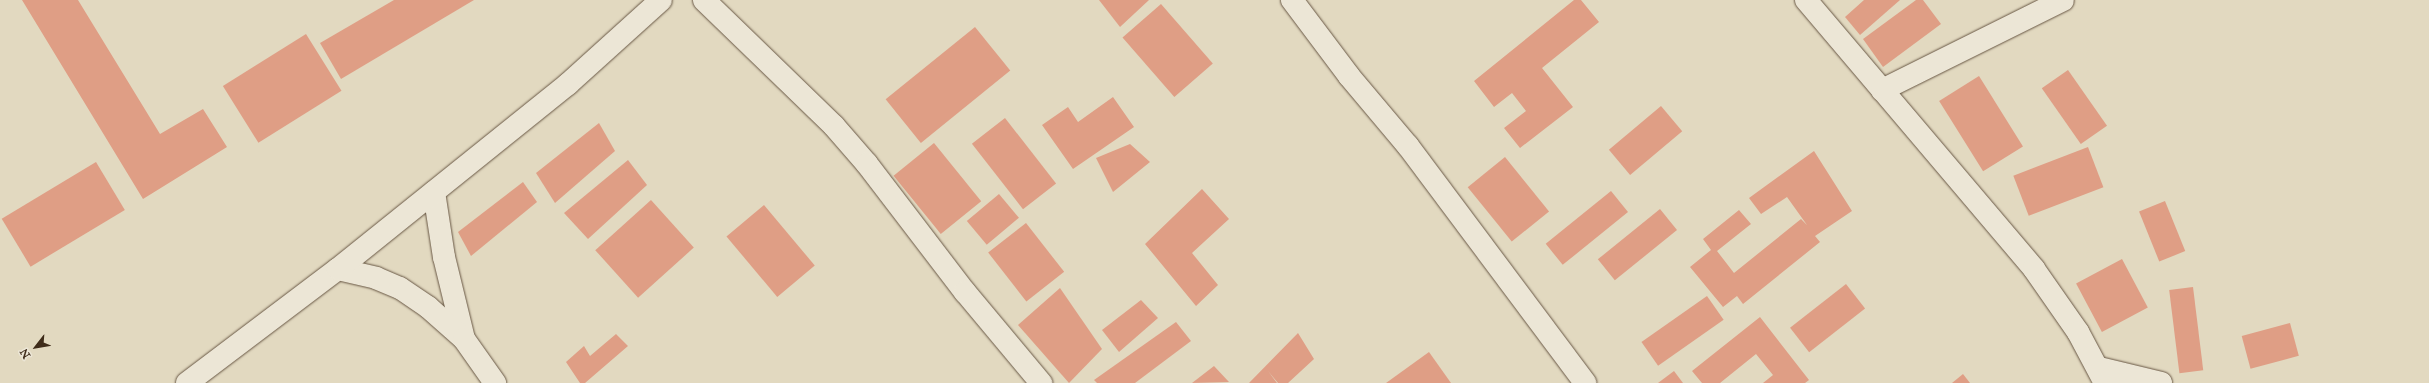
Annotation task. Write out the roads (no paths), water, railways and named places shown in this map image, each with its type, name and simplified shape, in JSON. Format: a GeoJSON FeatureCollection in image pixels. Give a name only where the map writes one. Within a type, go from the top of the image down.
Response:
{"type":"FeatureCollection","features":[{"type":"Feature","properties":{"kind":"street"},"geometry":{"type":"LineString","coordinates":[[187,383],[338,269],[568,84],[661,0]]}},
{"type":"Feature","properties":{"kind":"street"},"geometry":{"type":"LineString","coordinates":[[704,0],[843,137],[1041,383]]}},
{"type":"Feature","properties":{"kind":"street"},"geometry":{"type":"LineString","coordinates":[[1292,0],[1349,76],[1408,146],[1585,383]]}},
{"type":"Feature","properties":{"kind":"street"},"geometry":{"type":"LineString","coordinates":[[1806,0],[2034,269],[2078,332],[2102,375],[2161,383]]}},
{"type":"Feature","properties":{"kind":"street"},"geometry":{"type":"LineString","coordinates":[[1882,90],[2063,0]]}},
{"type":"Feature","properties":{"kind":"street"},"geometry":{"type":"LineString","coordinates":[[434,192],[444,257],[464,339]]}},
{"type":"Feature","properties":{"kind":"street"},"geometry":{"type":"LineString","coordinates":[[338,269],[376,278],[400,288],[453,327],[464,339],[495,383]]}}]}
